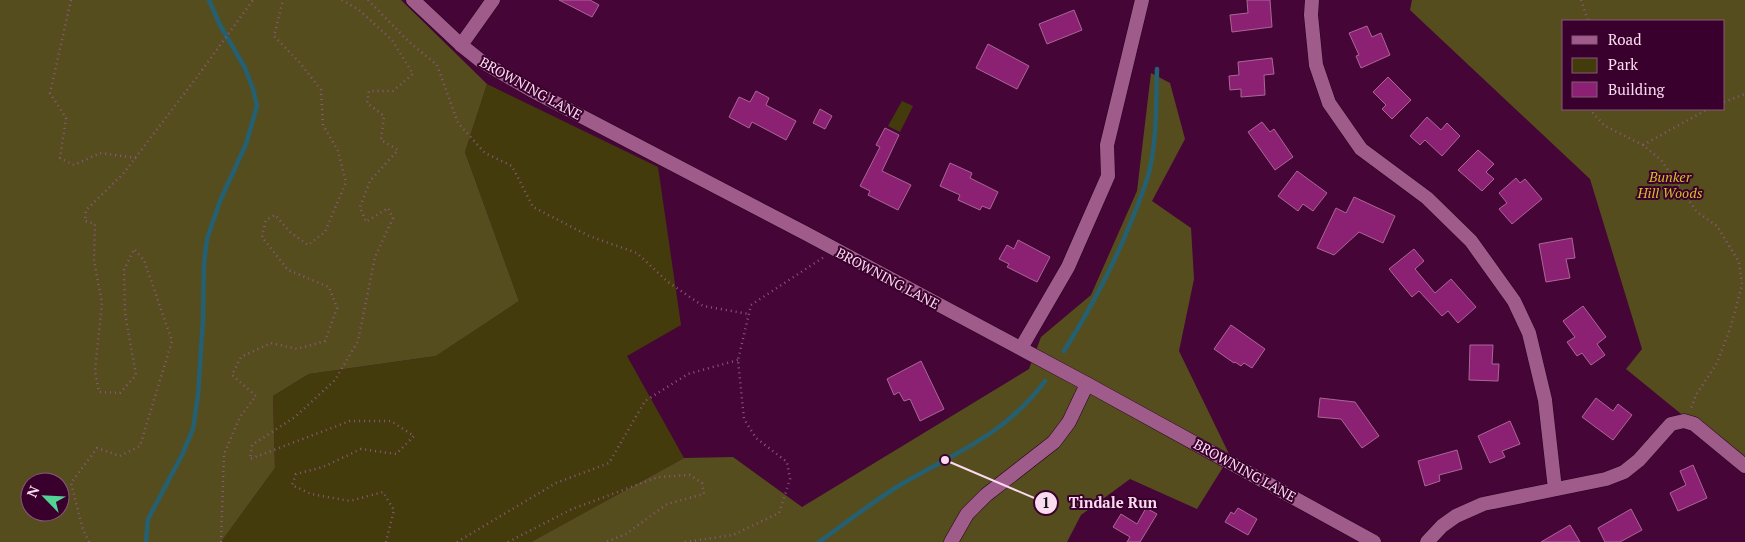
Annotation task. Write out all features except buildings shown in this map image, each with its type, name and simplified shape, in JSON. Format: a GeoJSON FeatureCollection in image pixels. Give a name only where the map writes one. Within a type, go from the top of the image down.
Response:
{"type":"FeatureCollection","features":[{"type":"Feature","properties":{"kind":"street","name":"BROWNING LANE"},"geometry":{"type":"LineString","coordinates":[[413,0],[481,62],[1021,348],[1374,542]]}},
{"type":"Feature","properties":{"kind":"street"},"geometry":{"type":"LineString","coordinates":[[461,45],[493,0]]}},
{"type":"Feature","properties":{"kind":"street"},"geometry":{"type":"LineString","coordinates":[[1021,348],[1068,267],[1108,176],[1107,145],[1142,0]]}},
{"type":"Feature","properties":{"kind":"street"},"geometry":{"type":"LineString","coordinates":[[1312,0],[1311,15],[1316,65],[1329,103],[1361,150],[1426,198],[1471,241],[1514,301],[1529,333],[1545,400],[1555,489]]}},
{"type":"Feature","properties":{"kind":"street"},"geometry":{"type":"LineString","coordinates":[[951,542],[967,514],[986,495],[1054,442],[1069,422],[1087,384]]}},
{"type":"Feature","properties":{"kind":"street"},"geometry":{"type":"LineString","coordinates":[[1427,542],[1442,526],[1456,516],[1483,504],[1606,479],[1624,472],[1639,460],[1668,426],[1675,423],[1690,423],[1745,466]]}},
{"type":"Feature","properties":{"kind":"path"},"geometry":{"type":"LineString","coordinates":[[71,0],[50,93],[66,118],[60,158],[74,165],[100,153],[136,158]]}},
{"type":"Feature","properties":{"kind":"path"},"geometry":{"type":"LineString","coordinates":[[89,542],[83,530],[71,483],[97,448],[120,456],[140,446],[172,342],[144,260],[134,249],[124,270],[125,312],[136,375],[120,393],[99,392],[95,371],[102,303],[94,261],[95,224],[85,221],[86,210],[123,174],[136,158],[198,77],[253,0]]}},
{"type":"Feature","properties":{"kind":"path"},"geometry":{"type":"LineString","coordinates":[[221,542],[224,454],[240,417],[256,396],[232,375],[241,358],[271,342],[297,349],[325,341],[337,308],[329,287],[288,270],[262,237],[266,220],[275,215],[290,232],[308,246],[325,232],[346,182],[338,151],[324,125],[321,90],[301,64],[274,36],[284,0]]}},
{"type":"Feature","properties":{"kind":"path"},"geometry":{"type":"LineString","coordinates":[[342,0],[359,10],[392,40],[413,74],[394,91],[369,91],[367,103],[384,116],[381,140],[398,150],[370,181],[360,207],[366,222],[388,208],[393,218],[375,257],[358,342],[335,380],[295,418],[252,444],[250,459],[350,422],[391,421],[414,436],[396,454],[361,449],[323,467],[296,474],[292,485],[311,494],[350,501],[383,492],[394,510],[386,542]]}},
{"type":"Feature","properties":{"kind":"path"},"geometry":{"type":"LineString","coordinates":[[368,0],[408,41],[437,65],[458,123],[484,153],[512,166],[533,207],[589,236],[637,253],[668,282],[703,306],[749,314]]}},
{"type":"Feature","properties":{"kind":"path"},"geometry":{"type":"LineString","coordinates":[[1581,0],[1588,20]]}},
{"type":"Feature","properties":{"kind":"path"},"geometry":{"type":"LineString","coordinates":[[1725,102],[1745,94]]}},
{"type":"Feature","properties":{"kind":"path"},"geometry":{"type":"LineString","coordinates":[[1590,110],[1605,126],[1643,145],[1661,160],[1697,212],[1717,226],[1739,262],[1742,284],[1732,326],[1717,363],[1696,395],[1690,423]]}},
{"type":"Feature","properties":{"kind":"path"},"geometry":{"type":"LineString","coordinates":[[1643,145],[1706,110]]}},
{"type":"Feature","properties":{"kind":"path"},"geometry":{"type":"LineString","coordinates":[[685,542],[733,536],[779,513],[790,480],[787,462],[756,438],[744,419],[738,360],[751,305],[836,250]]}},
{"type":"Feature","properties":{"kind":"path"},"geometry":{"type":"LineString","coordinates":[[457,542],[556,483],[609,463],[645,401],[688,374],[738,360]]}},
{"type":"Feature","properties":{"kind":"path"},"geometry":{"type":"LineString","coordinates":[[508,542],[572,509],[658,477],[690,475],[702,483],[704,494],[668,504],[626,534],[606,542]]}},
{"type":"Feature","properties":{"kind":"green space"},"geometry":{"type":"Polygon","coordinates":[[[0,0],[401,0],[487,84],[465,152],[519,301],[436,356],[309,374],[273,396],[275,468],[221,542],[0,542],[0,0]]]}},
{"type":"Feature","properties":{"kind":"green space","name":"Bunker Hill Woods"},"geometry":{"type":"Polygon","coordinates":[[[1412,0],[1745,0],[1745,466],[1626,369],[1642,349],[1590,179],[1410,10],[1412,0]]]}},
{"type":"Feature","properties":{"kind":"green space"},"geometry":{"type":"Polygon","coordinates":[[[1151,73],[1170,83],[1185,139],[1152,201],[1191,228],[1194,279],[1179,351],[1230,456],[1197,509],[1130,479],[1081,515],[1067,542],[531,542],[684,458],[733,457],[802,507],[1029,369],[1041,337],[1091,295],[1137,191],[1151,73]]]}},
{"type":"Feature","properties":{"kind":"green space"},"geometry":{"type":"Polygon","coordinates":[[[487,84],[658,167],[681,325],[627,356],[684,458],[531,542],[221,542],[275,468],[273,396],[309,374],[436,356],[519,301],[465,152],[487,84]]]}},
{"type":"Feature","properties":{"kind":"green space"},"geometry":{"type":"Polygon","coordinates":[[[902,101],[913,106],[900,132],[888,126],[902,101]]]}},
{"type":"Feature","properties":{"kind":"waterway"},"geometry":{"type":"LineString","coordinates":[[146,542],[148,519],[182,455],[193,429],[198,395],[203,320],[204,263],[207,239],[220,201],[246,144],[257,106],[245,68],[220,25],[209,0]]}},
{"type":"Feature","properties":{"kind":"waterway"},"geometry":{"type":"LineString","coordinates":[[1064,351],[1110,270],[1144,188],[1154,144],[1157,69]]}},
{"type":"Feature","properties":{"kind":"waterway"},"geometry":{"type":"LineString","coordinates":[[819,542],[900,485],[960,452],[996,429],[1014,415],[1045,381]]}},
{"type":"Feature","properties":{"kind":"place","name":"Tindale Run"},"geometry":{"type":"Point","coordinates":[945,460]}}]}
